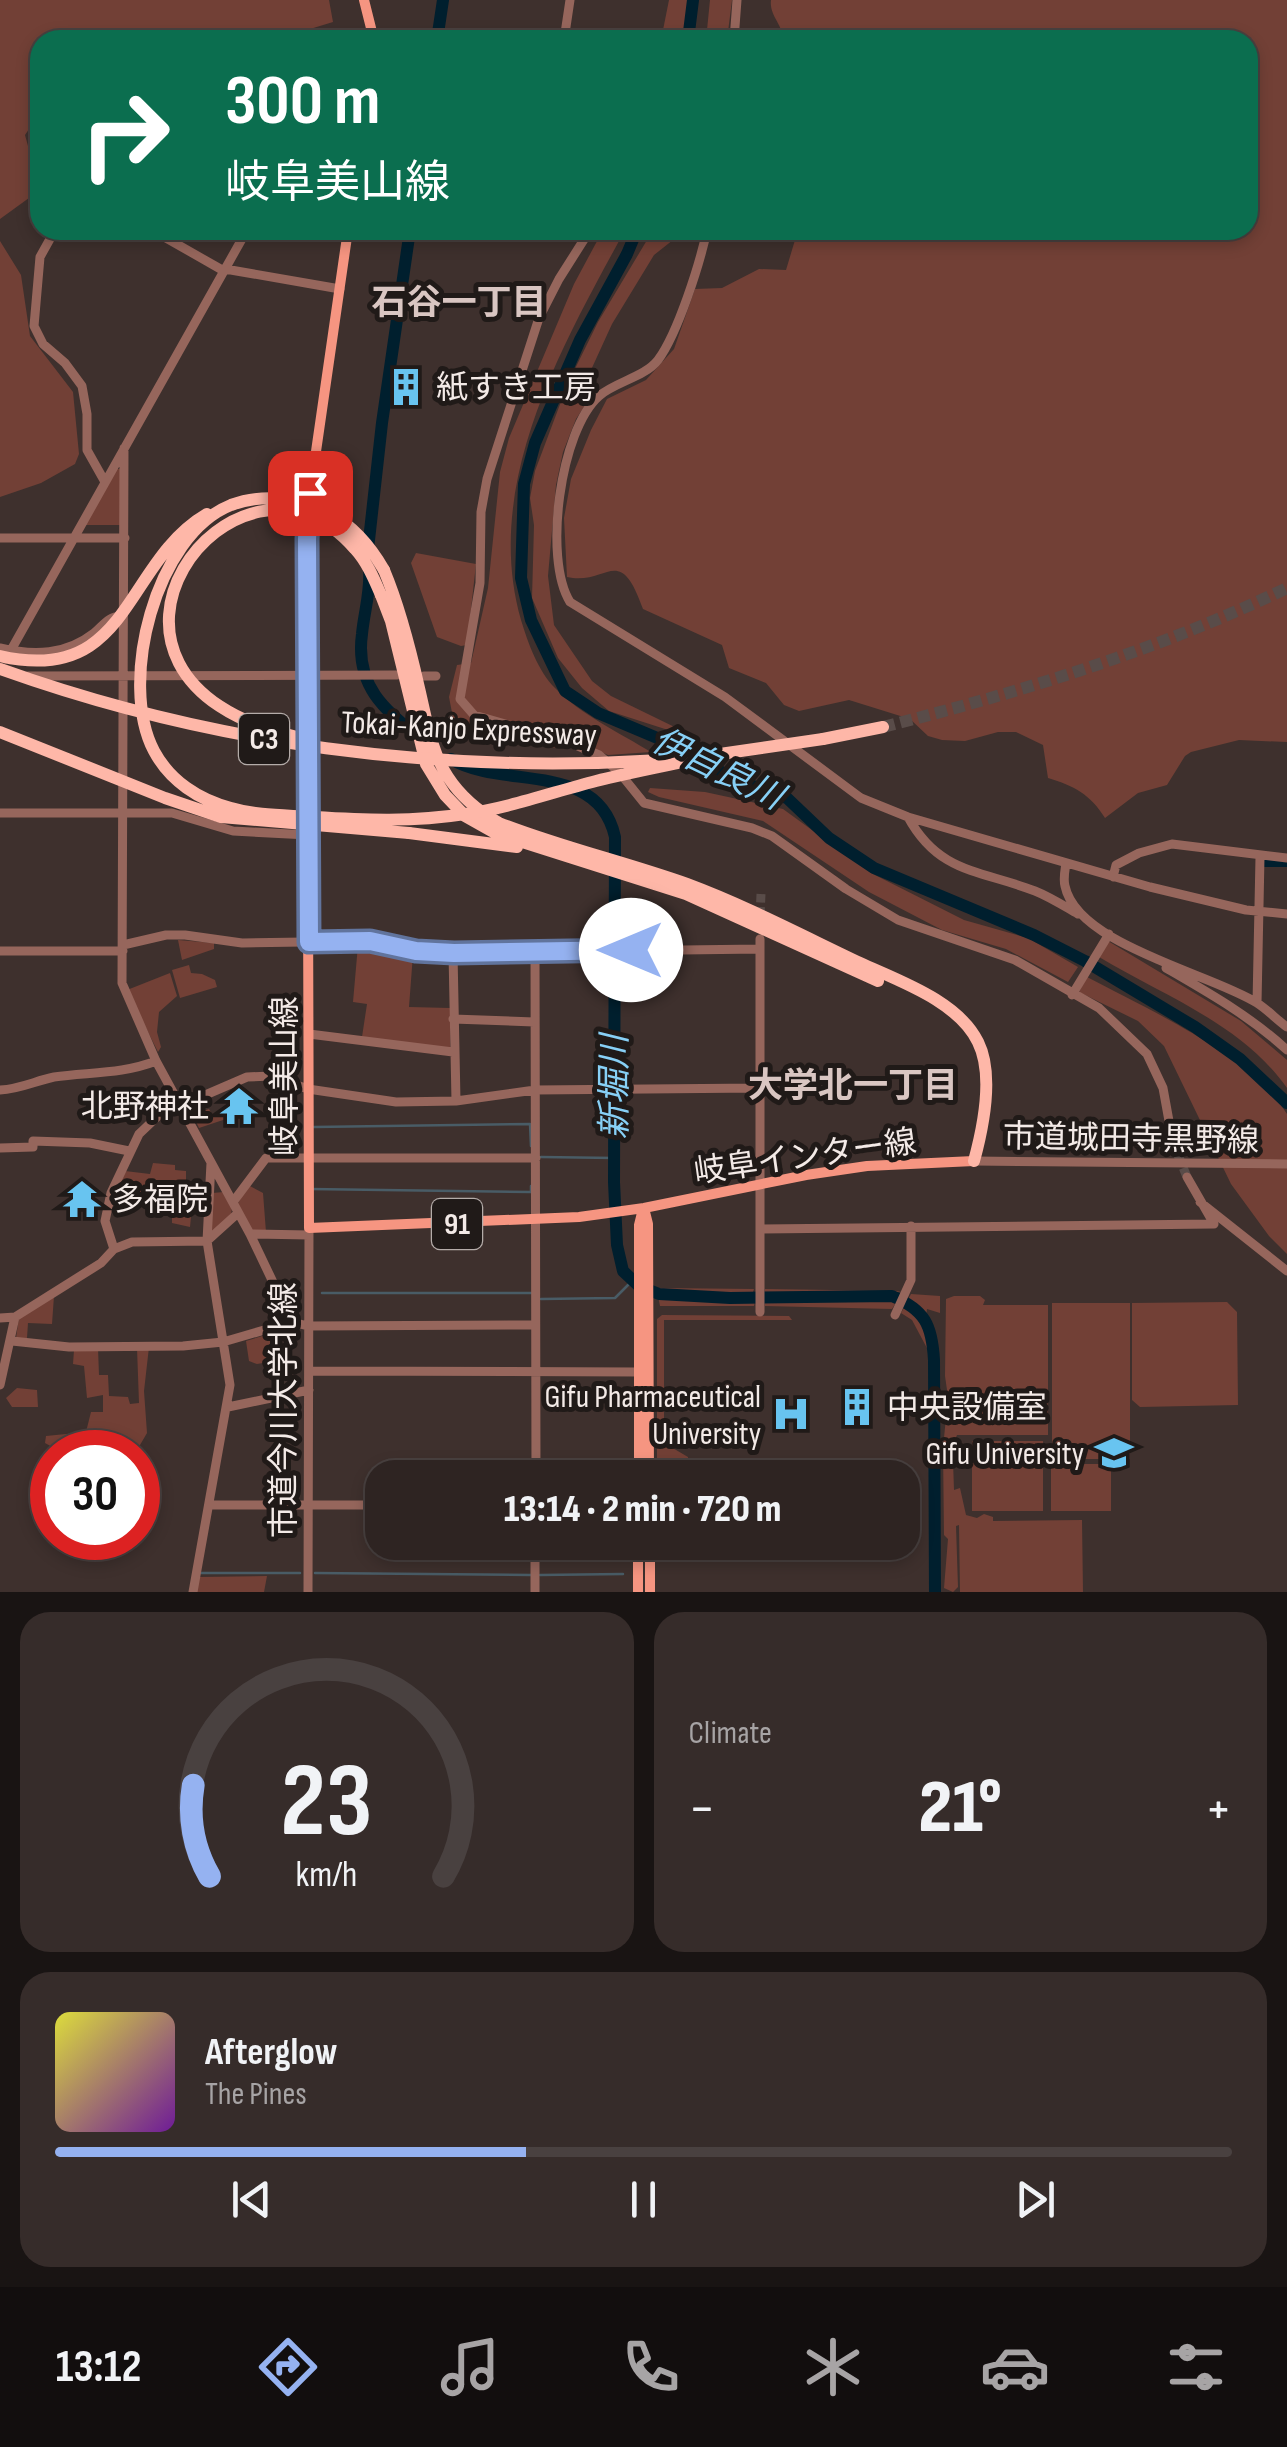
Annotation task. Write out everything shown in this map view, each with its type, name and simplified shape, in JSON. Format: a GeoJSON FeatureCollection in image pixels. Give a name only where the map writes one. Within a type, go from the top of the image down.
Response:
{"type":"FeatureCollection","features":[{"type":"Feature","properties":{"kind":"highway"},"geometry":{"type":"LineString","coordinates":[[6,653],[24,661],[49,660],[85,650],[118,622],[176,537],[206,514],[267,499],[319,508],[360,534],[384,570],[402,617],[417,702],[422,761],[445,796],[465,816],[497,834],[554,853]]}},
{"type":"Feature","properties":{"kind":"highway"},"geometry":{"type":"LineString","coordinates":[[228,506],[198,530],[165,574],[148,629],[140,673],[143,720],[155,752],[182,785],[208,801],[260,814],[370,820],[437,818],[500,807],[598,780],[715,755]]}},
{"type":"Feature","properties":{"kind":"highway"},"geometry":{"type":"LineString","coordinates":[[422,761],[300,738],[241,720],[202,694],[175,654],[169,610],[180,572],[190,554],[222,525],[240,518],[275,511],[295,513],[329,526],[354,548],[382,595],[417,702],[446,774],[477,810],[498,824],[740,906],[896,980],[952,1012],[970,1028],[980,1045],[985,1070],[974,1162]]}},
{"type":"Feature","properties":{"kind":"highway","name":"Tokai-Kanjo Expressway"},"geometry":{"type":"LineString","coordinates":[[0,671],[188,724],[298,745],[422,761],[555,763],[715,755],[882,727]]}},
{"type":"Feature","properties":{"kind":"highway"},"geometry":{"type":"LineString","coordinates":[[0,732],[221,817],[409,832],[600,861]]}},
{"type":"Feature","properties":{"kind":"main road"},"geometry":{"type":"LineString","coordinates":[[364,0],[372,30]]}},
{"type":"Feature","properties":{"kind":"main road","name":"岐阜美山線"},"geometry":{"type":"LineString","coordinates":[[309,1232],[309,508],[347,240]]}},
{"type":"Feature","properties":{"kind":"main road","name":"岐阜インター線"},"geometry":{"type":"LineString","coordinates":[[644,1208],[867,1166],[974,1162]]}},
{"type":"Feature","properties":{"kind":"main road"},"geometry":{"type":"LineString","coordinates":[[644,1208],[639,1225],[648,1460]]}},
{"type":"Feature","properties":{"kind":"main road","name":"91"},"geometry":{"type":"LineString","coordinates":[[309,1232],[534,1221],[644,1208]]}},
{"type":"Feature","properties":{"kind":"main road"},"geometry":{"type":"LineString","coordinates":[[639,1460],[644,1305]]}},
{"type":"Feature","properties":{"kind":"main road"},"geometry":{"type":"LineString","coordinates":[[638,1560],[638,1592]]}},
{"type":"Feature","properties":{"kind":"main road"},"geometry":{"type":"LineString","coordinates":[[650,1560],[650,1592]]}},
{"type":"Feature","properties":{"kind":"street"},"geometry":{"type":"LineString","coordinates":[[566,30],[570,0]]}},
{"type":"Feature","properties":{"kind":"street"},"geometry":{"type":"LineString","coordinates":[[735,30],[738,0]]}},
{"type":"Feature","properties":{"kind":"street"},"geometry":{"type":"LineString","coordinates":[[49,240],[40,257],[34,326],[43,344],[66,363],[82,386],[88,414],[88,450],[104,482]]}},
{"type":"Feature","properties":{"kind":"street"},"geometry":{"type":"LineString","coordinates":[[170,240],[225,270],[340,288]]}},
{"type":"Feature","properties":{"kind":"street"},"geometry":{"type":"LineString","coordinates":[[242,240],[6,653],[0,671],[397,675]]}},
{"type":"Feature","properties":{"kind":"street"},"geometry":{"type":"LineString","coordinates":[[584,240],[540,318],[486,479],[481,512],[480,583],[460,699],[465,707],[496,724],[571,743],[599,755],[644,804],[772,836],[846,889],[898,920],[1015,960],[1074,992],[1099,1008],[1148,1054],[1163,1088],[1173,1144]]}},
{"type":"Feature","properties":{"kind":"street"},"geometry":{"type":"LineString","coordinates":[[705,240],[699,268],[658,359],[598,397],[582,416],[564,476],[558,527],[561,583],[570,602],[725,696],[861,798],[908,817],[1112,877],[1260,912],[1287,914]]}},
{"type":"Feature","properties":{"kind":"street"},"geometry":{"type":"LineString","coordinates":[[124,448],[122,983],[156,1060],[212,1160],[292,1322]]}},
{"type":"Feature","properties":{"kind":"street"},"geometry":{"type":"LineString","coordinates":[[0,538],[125,538]]}},
{"type":"Feature","properties":{"kind":"street"},"geometry":{"type":"LineString","coordinates":[[0,648],[6,653],[65,649],[94,633],[109,618],[124,616]]}},
{"type":"Feature","properties":{"kind":"street"},"geometry":{"type":"LineString","coordinates":[[0,813],[172,813],[232,831],[308,835]]}},
{"type":"Feature","properties":{"kind":"street"},"geometry":{"type":"LineString","coordinates":[[908,817],[926,844],[958,868],[1036,892],[1083,916]]}},
{"type":"Feature","properties":{"kind":"street"},"geometry":{"type":"LineString","coordinates":[[1112,877],[1116,865],[1156,846],[1191,844],[1287,858]]}},
{"type":"Feature","properties":{"kind":"street"},"geometry":{"type":"LineString","coordinates":[[1257,1003],[1260,856]]}},
{"type":"Feature","properties":{"kind":"street"},"geometry":{"type":"LineString","coordinates":[[1066,863],[1065,890],[1083,916],[1107,937],[1257,1003],[1287,1028]]}},
{"type":"Feature","properties":{"kind":"street"},"geometry":{"type":"LineString","coordinates":[[0,951],[123,948],[166,935],[242,943],[370,941],[416,951],[454,953],[760,944],[760,1312]]}},
{"type":"Feature","properties":{"kind":"street"},"geometry":{"type":"LineString","coordinates":[[1074,992],[1107,937]]}},
{"type":"Feature","properties":{"kind":"street"},"geometry":{"type":"LineString","coordinates":[[535,950],[536,1460]]}},
{"type":"Feature","properties":{"kind":"street"},"geometry":{"type":"LineString","coordinates":[[454,953],[456,1101]]}},
{"type":"Feature","properties":{"kind":"street"},"geometry":{"type":"LineString","coordinates":[[1150,957],[1233,1007],[1287,1050]]}},
{"type":"Feature","properties":{"kind":"street"},"geometry":{"type":"LineString","coordinates":[[453,1020],[534,1022]]}},
{"type":"Feature","properties":{"kind":"street"},"geometry":{"type":"LineString","coordinates":[[309,1034],[453,1052]]}},
{"type":"Feature","properties":{"kind":"street"},"geometry":{"type":"LineString","coordinates":[[0,1093],[48,1078],[123,1070],[156,1060]]}},
{"type":"Feature","properties":{"kind":"street"},"geometry":{"type":"LineString","coordinates":[[114,1249],[105,1220],[110,1192],[138,1134],[159,1114],[247,1077],[262,1075],[308,1089],[396,1102],[456,1101],[535,1090],[758,1088]]}},
{"type":"Feature","properties":{"kind":"street"},"geometry":{"type":"LineString","coordinates":[[0,1148],[33,1147],[33,1141],[129,1151]]}},
{"type":"Feature","properties":{"kind":"street"},"geometry":{"type":"LineString","coordinates":[[233,1202],[266,1158],[536,1158]]}},
{"type":"Feature","properties":{"kind":"street"},"geometry":{"type":"LineString","coordinates":[[193,1592],[230,1385],[208,1240],[212,1160]]}},
{"type":"Feature","properties":{"kind":"street","name":"市道城田寺黒野線"},"geometry":{"type":"LineString","coordinates":[[974,1162],[1287,1164]]}},
{"type":"Feature","properties":{"kind":"street"},"geometry":{"type":"LineString","coordinates":[[761,1228],[1214,1224],[1187,1178]]}},
{"type":"Feature","properties":{"kind":"street"},"geometry":{"type":"LineString","coordinates":[[1200,1202],[1287,1271]]}},
{"type":"Feature","properties":{"kind":"street"},"geometry":{"type":"LineString","coordinates":[[0,1318],[15,1317],[101,1263],[114,1249],[132,1242],[208,1240],[238,1213]]}},
{"type":"Feature","properties":{"kind":"street"},"geometry":{"type":"LineString","coordinates":[[895,1316],[908,1292],[911,1226]]}},
{"type":"Feature","properties":{"kind":"street"},"geometry":{"type":"LineString","coordinates":[[250,1234],[309,1232]]}},
{"type":"Feature","properties":{"kind":"street","name":"市道今川大学北線"},"geometry":{"type":"LineString","coordinates":[[308,1592],[309,1232]]}},
{"type":"Feature","properties":{"kind":"street"},"geometry":{"type":"LineString","coordinates":[[0,1385],[15,1317]]}},
{"type":"Feature","properties":{"kind":"street"},"geometry":{"type":"LineString","coordinates":[[12,1341],[68,1347],[224,1342],[292,1322],[308,1326],[535,1325]]}},
{"type":"Feature","properties":{"kind":"street"},"geometry":{"type":"LineString","coordinates":[[309,1371],[639,1372]]}},
{"type":"Feature","properties":{"kind":"street"},"geometry":{"type":"LineString","coordinates":[[228,1407],[309,1390]]}},
{"type":"Feature","properties":{"kind":"street"},"geometry":{"type":"LineString","coordinates":[[210,1505],[365,1505]]}},
{"type":"Feature","properties":{"kind":"street"},"geometry":{"type":"LineString","coordinates":[[535,1592],[536,1560]]}},
{"type":"Feature","properties":{"kind":"shaded area"},"geometry":{"type":"Polygon","coordinates":[[[0,0],[329,0],[333,22],[307,30],[30,30],[30,128],[25,135],[30,153],[30,197],[0,219],[0,0]]]}},
{"type":"Feature","properties":{"kind":"shaded area"},"geometry":{"type":"Polygon","coordinates":[[[669,0],[690,0],[686,30],[663,30],[669,0]]]}},
{"type":"Feature","properties":{"kind":"shaded area"},"geometry":{"type":"Polygon","coordinates":[[[710,0],[732,0],[728,30],[707,30],[710,0]]]}},
{"type":"Feature","properties":{"kind":"shaded area"},"geometry":{"type":"Polygon","coordinates":[[[771,0],[1287,0],[1287,742],[1239,740],[1191,752],[1167,785],[1138,793],[1105,818],[1081,792],[1048,778],[1043,745],[1016,732],[998,732],[965,741],[942,740],[928,736],[910,719],[849,700],[799,711],[784,705],[766,683],[729,668],[722,645],[643,609],[635,588],[619,571],[567,577],[564,518],[571,479],[607,399],[646,380],[674,349],[695,289],[722,288],[759,269],[786,270],[795,240],[1258,240],[1258,30],[781,30],[771,0]]]}},
{"type":"Feature","properties":{"kind":"shaded area"},"geometry":{"type":"Polygon","coordinates":[[[598,240],[620,240],[554,369],[535,418],[520,467],[512,518],[512,569],[521,620],[534,656],[549,681],[589,715],[651,752],[608,755],[562,735],[557,748],[484,734],[453,718],[449,697],[457,665],[471,663],[488,588],[500,472],[509,438],[574,284],[598,240]]]}},
{"type":"Feature","properties":{"kind":"shaded area"},"geometry":{"type":"Polygon","coordinates":[[[647,240],[673,240],[654,255],[612,324],[591,370],[595,390],[576,419],[556,485],[548,576],[554,625],[592,681],[611,696],[693,738],[609,711],[582,688],[558,658],[532,598],[534,525],[530,498],[535,471],[568,383],[598,322],[647,240]]]}},
{"type":"Feature","properties":{"kind":"shaded area"},"geometry":{"type":"Polygon","coordinates":[[[0,241],[21,275],[30,336],[73,392],[79,454],[75,464],[41,483],[0,497],[0,241]]]}},
{"type":"Feature","properties":{"kind":"shaded area"},"geometry":{"type":"Polygon","coordinates":[[[115,469],[121,469],[120,525],[83,525],[115,469]]]}},
{"type":"Feature","properties":{"kind":"shaded area"},"geometry":{"type":"Polygon","coordinates":[[[416,553],[476,564],[467,645],[437,637],[411,563],[416,553]]]}},
{"type":"Feature","properties":{"kind":"shaded area"},"geometry":{"type":"Polygon","coordinates":[[[650,788],[705,792],[783,809],[871,873],[964,920],[1028,938],[1078,967],[1068,982],[1006,949],[942,930],[869,892],[763,821],[659,797],[648,792],[650,788]]]}},
{"type":"Feature","properties":{"kind":"shaded area"},"geometry":{"type":"Polygon","coordinates":[[[178,940],[214,943],[214,949],[182,960],[178,940]]]}},
{"type":"Feature","properties":{"kind":"shaded area"},"geometry":{"type":"Polygon","coordinates":[[[1108,941],[1241,1021],[1287,1060],[1287,1088],[1248,1046],[1225,1029],[1099,957],[1108,941]]]}},
{"type":"Feature","properties":{"kind":"shaded area"},"geometry":{"type":"Polygon","coordinates":[[[358,945],[377,945],[413,954],[409,1007],[450,1008],[450,1049],[362,1037],[367,1004],[353,1002],[358,945]]]}},
{"type":"Feature","properties":{"kind":"shaded area"},"geometry":{"type":"Polygon","coordinates":[[[189,965],[191,973],[215,980],[217,987],[180,998],[172,970],[189,965]]]}},
{"type":"Feature","properties":{"kind":"shaded area"},"geometry":{"type":"Polygon","coordinates":[[[170,973],[177,996],[159,1012],[158,1052],[127,990],[170,973]]]}},
{"type":"Feature","properties":{"kind":"shaded area"},"geometry":{"type":"Polygon","coordinates":[[[1087,977],[1223,1053],[1270,1092],[1287,1114],[1287,1254],[1231,1184],[1164,1046],[1138,1021],[1079,992],[1087,977]]]}},
{"type":"Feature","properties":{"kind":"shaded area"},"geometry":{"type":"Polygon","coordinates":[[[199,1104],[203,1111],[209,1109],[212,1114],[223,1112],[226,1119],[199,1128],[189,1107],[199,1104]]]}},
{"type":"Feature","properties":{"kind":"shaded area"},"geometry":{"type":"Polygon","coordinates":[[[153,1163],[175,1165],[175,1170],[186,1171],[186,1203],[192,1206],[190,1227],[172,1223],[172,1208],[165,1208],[164,1196],[112,1199],[125,1171],[150,1174],[153,1163]]]}},
{"type":"Feature","properties":{"kind":"shaded area"},"geometry":{"type":"Polygon","coordinates":[[[248,1185],[263,1193],[266,1232],[250,1230],[237,1205],[248,1185]]]}},
{"type":"Feature","properties":{"kind":"shaded area"},"geometry":{"type":"Polygon","coordinates":[[[224,1192],[232,1212],[210,1235],[212,1193],[224,1192]]]}},
{"type":"Feature","properties":{"kind":"shaded area"},"geometry":{"type":"Polygon","coordinates":[[[659,1288],[754,1289],[752,1295],[659,1293],[659,1288]]]}},
{"type":"Feature","properties":{"kind":"shaded area"},"geometry":{"type":"Polygon","coordinates":[[[765,1289],[901,1291],[765,1295],[765,1289]]]}},
{"type":"Feature","properties":{"kind":"shaded area"},"geometry":{"type":"Polygon","coordinates":[[[911,1294],[940,1296],[940,1313],[927,1309],[925,1325],[933,1347],[928,1350],[912,1320],[901,1313],[911,1294]]]}},
{"type":"Feature","properties":{"kind":"shaded area"},"geometry":{"type":"Polygon","coordinates":[[[54,1296],[52,1324],[28,1323],[27,1338],[16,1338],[19,1317],[54,1296]]]}},
{"type":"Feature","properties":{"kind":"shaded area"},"geometry":{"type":"Polygon","coordinates":[[[658,1296],[755,1301],[754,1306],[660,1306],[658,1296]]]}},
{"type":"Feature","properties":{"kind":"shaded area"},"geometry":{"type":"Polygon","coordinates":[[[980,1296],[985,1300],[983,1305],[1048,1305],[1048,1435],[957,1435],[949,1454],[954,1490],[960,1488],[966,1515],[977,1518],[984,1514],[993,1517],[993,1521],[1082,1520],[1083,1592],[960,1592],[959,1525],[958,1587],[953,1592],[944,1588],[948,1539],[944,1535],[943,1448],[948,1397],[946,1299],[980,1296]]]}},
{"type":"Feature","properties":{"kind":"shaded area"},"geometry":{"type":"Polygon","coordinates":[[[765,1300],[897,1301],[892,1309],[765,1306],[765,1300]]]}},
{"type":"Feature","properties":{"kind":"shaded area"},"geometry":{"type":"Polygon","coordinates":[[[1227,1302],[1237,1312],[1238,1405],[1140,1407],[1132,1400],[1132,1303],[1227,1302]]]}},
{"type":"Feature","properties":{"kind":"shaded area"},"geometry":{"type":"Polygon","coordinates":[[[1052,1303],[1130,1303],[1130,1459],[1052,1459],[1052,1303]]]}},
{"type":"Feature","properties":{"kind":"shaded area"},"geometry":{"type":"Polygon","coordinates":[[[662,1315],[789,1316],[792,1320],[664,1320],[664,1438],[688,1460],[657,1460],[657,1319],[662,1315]]]}},
{"type":"Feature","properties":{"kind":"shaded area"},"geometry":{"type":"Polygon","coordinates":[[[269,1334],[275,1361],[249,1361],[246,1341],[269,1334]]]}},
{"type":"Feature","properties":{"kind":"shaded area"},"geometry":{"type":"Polygon","coordinates":[[[149,1347],[144,1391],[147,1430],[86,1430],[91,1412],[103,1412],[103,1395],[87,1398],[84,1366],[73,1364],[74,1350],[98,1348],[99,1375],[108,1375],[109,1396],[128,1397],[130,1404],[139,1403],[137,1348],[149,1347]]]}},
{"type":"Feature","properties":{"kind":"shaded area"},"geometry":{"type":"Polygon","coordinates":[[[17,1388],[37,1390],[38,1407],[12,1407],[6,1398],[17,1388]]]}},
{"type":"Feature","properties":{"kind":"shaded area"},"geometry":{"type":"Polygon","coordinates":[[[972,1441],[1043,1441],[1043,1511],[972,1511],[972,1441]]]}},
{"type":"Feature","properties":{"kind":"shaded area"},"geometry":{"type":"Polygon","coordinates":[[[1051,1464],[1111,1464],[1111,1511],[1051,1511],[1051,1464]]]}},
{"type":"Feature","properties":{"kind":"shaded area"},"geometry":{"type":"Polygon","coordinates":[[[267,1576],[264,1592],[196,1592],[199,1577],[267,1576]]]}},
{"type":"Feature","properties":{"kind":"waterway","name":"新堀川"},"geometry":{"type":"LineString","coordinates":[[438,30],[443,0]]}},
{"type":"Feature","properties":{"kind":"waterway","name":"伊自良川"},"geometry":{"type":"LineString","coordinates":[[689,30],[693,0]]}},
{"type":"Feature","properties":{"kind":"waterway","name":"新堀川"},"geometry":{"type":"LineString","coordinates":[[368,549],[409,240]]}},
{"type":"Feature","properties":{"kind":"waterway","name":"伊自良川"},"geometry":{"type":"LineString","coordinates":[[633,240],[580,340],[535,443],[524,484],[521,578],[531,620],[565,691],[598,713],[681,748],[733,779],[787,798],[829,838],[874,868],[1034,935],[1085,961],[1195,1027],[1240,1059],[1287,1103]]}},
{"type":"Feature","properties":{"kind":"waterway","name":"新堀川"},"geometry":{"type":"LineString","coordinates":[[369,569],[362,634],[363,668],[384,707],[422,739]]}},
{"type":"Feature","properties":{"kind":"waterway","name":"新堀川"},"geometry":{"type":"LineString","coordinates":[[451,759],[472,768],[569,787],[590,797],[605,813],[615,837],[614,1182],[617,1245],[623,1271],[639,1286],[659,1294],[730,1298],[892,1296],[925,1320],[934,1360],[935,1592]]}},
{"type":"Feature","properties":{"kind":"waterway"},"geometry":{"type":"LineString","coordinates":[[1265,861],[1287,861]]}},
{"type":"Feature","properties":{"kind":"waterway"},"geometry":{"type":"LineString","coordinates":[[314,1127],[530,1124],[531,1146]]}},
{"type":"Feature","properties":{"kind":"waterway"},"geometry":{"type":"LineString","coordinates":[[541,1157],[615,1158]]}},
{"type":"Feature","properties":{"kind":"waterway"},"geometry":{"type":"LineString","coordinates":[[310,1189],[531,1192],[531,1186]]}},
{"type":"Feature","properties":{"kind":"waterway"},"geometry":{"type":"LineString","coordinates":[[541,1299],[615,1298],[633,1280]]}},
{"type":"Feature","properties":{"kind":"waterway"},"geometry":{"type":"LineString","coordinates":[[322,1293],[531,1293]]}},
{"type":"Feature","properties":{"kind":"waterway"},"geometry":{"type":"LineString","coordinates":[[201,1573],[300,1573]]}},
{"type":"Feature","properties":{"kind":"waterway"},"geometry":{"type":"LineString","coordinates":[[315,1573],[531,1575]]}},
{"type":"Feature","properties":{"kind":"waterway"},"geometry":{"type":"LineString","coordinates":[[540,1575],[623,1574]]}},
{"type":"Feature","properties":{"kind":"tunnel"},"geometry":{"type":"LineString","coordinates":[[883,727],[1088,668],[1189,631],[1287,588]]}},
{"type":"Feature","properties":{"kind":"tunnel"},"geometry":{"type":"LineString","coordinates":[[760,916],[761,894]]}},
{"type":"Feature","properties":{"kind":"tunnel"},"geometry":{"type":"LineString","coordinates":[[1173,1143],[1187,1177]]}},
{"type":"Feature","properties":{"kind":"place","name":"紙すき工房"},"geometry":{"type":"Point","coordinates":[406,387]}},
{"type":"Feature","properties":{"kind":"place","name":"北野神社"},"geometry":{"type":"Point","coordinates":[239,1106]}},
{"type":"Feature","properties":{"kind":"place","name":"多福院"},"geometry":{"type":"Point","coordinates":[82,1199]}},
{"type":"Feature","properties":{"kind":"place","name":"中央設備室"},"geometry":{"type":"Point","coordinates":[857,1407]}},
{"type":"Feature","properties":{"kind":"place","name":"Gifu Pharmaceutical University"},"geometry":{"type":"Point","coordinates":[791,1414]}},
{"type":"Feature","properties":{"kind":"place","name":"Gifu University"},"geometry":{"type":"Point","coordinates":[1114,1453]}},
{"type":"Feature","properties":{"kind":"district","name":"石谷一丁目"},"geometry":{"type":"Point","coordinates":[459,302]}},
{"type":"Feature","properties":{"kind":"district","name":"大学北一丁目"},"geometry":{"type":"Point","coordinates":[853,1085]}},
{"type":"Feature","properties":{"kind":"route"},"geometry":{"type":"LineString","coordinates":[[310,493],[309,942],[370,941],[416,951],[454,953],[631,950]]}}]}
